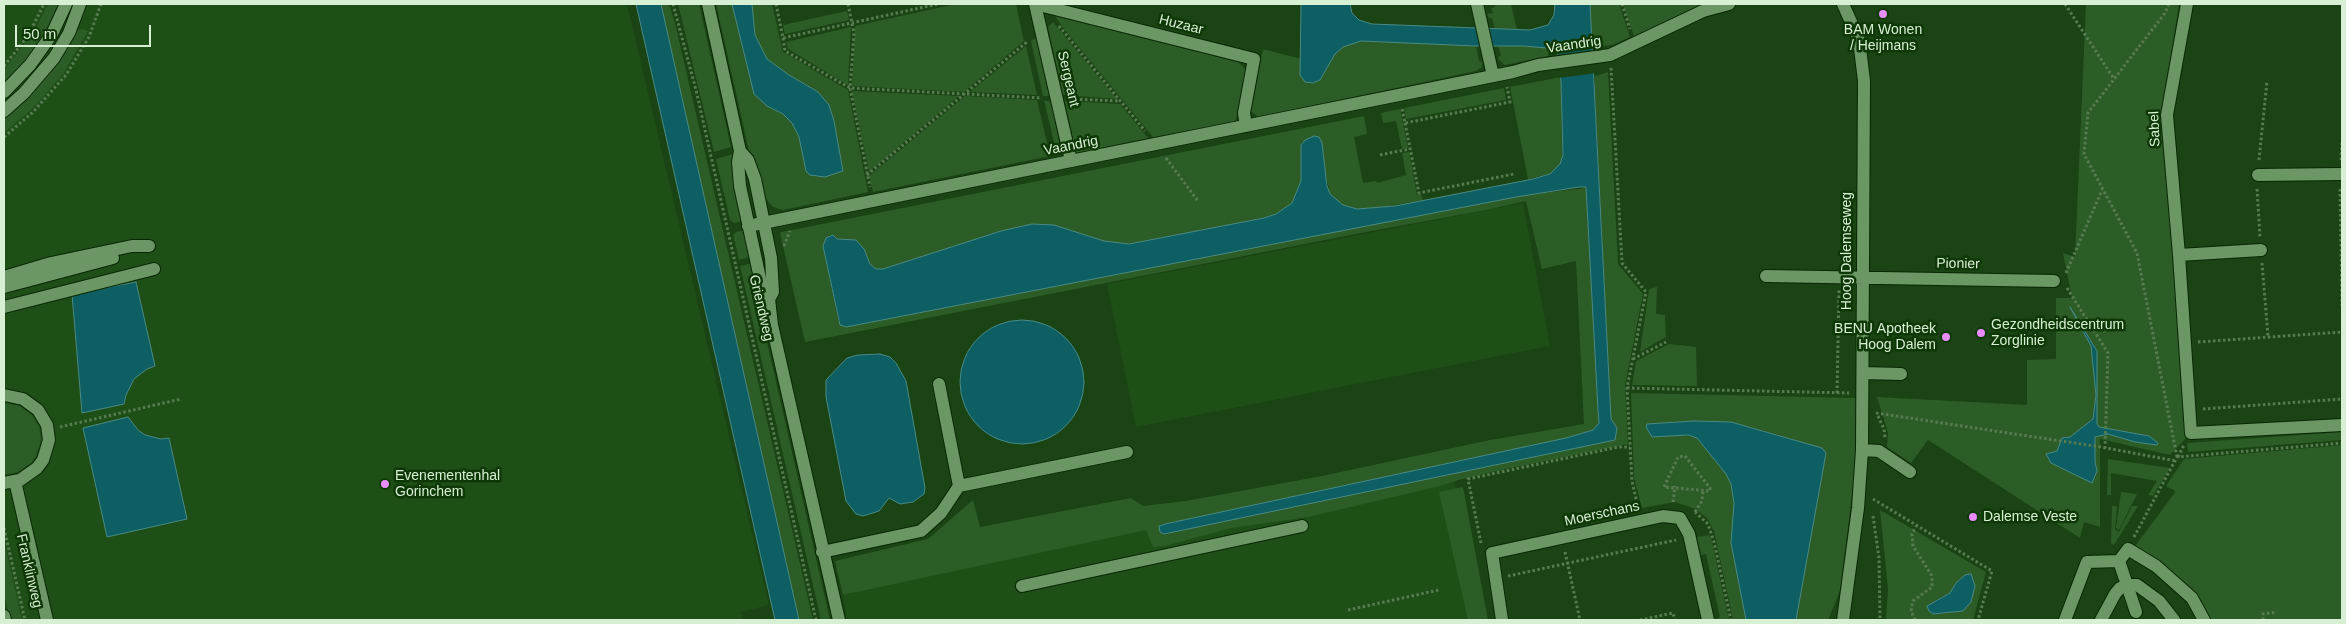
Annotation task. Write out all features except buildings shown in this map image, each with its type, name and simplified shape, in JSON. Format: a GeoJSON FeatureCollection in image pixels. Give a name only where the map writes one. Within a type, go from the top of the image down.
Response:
{"type":"FeatureCollection","features":[{"type":"Feature","properties":{"kind":"street"},"geometry":{"type":"LineString","coordinates":[[4,92],[30,65],[52,34],[66,4]]}},
{"type":"Feature","properties":{"kind":"street"},"geometry":{"type":"LineString","coordinates":[[4,111],[24,93],[54,58],[69,33],[80,4]]}},
{"type":"Feature","properties":{"kind":"street","name":"Griendweg"},"geometry":{"type":"LineString","coordinates":[[708,4],[740,151],[738,162],[740,186],[748,226],[763,292],[769,299],[772,325],[822,552],[839,620]]}},
{"type":"Feature","properties":{"kind":"street","name":"Sergeant"},"geometry":{"type":"LineString","coordinates":[[1035,4],[1071,161]]}},
{"type":"Feature","properties":{"kind":"street","name":"Huzaar"},"geometry":{"type":"LineString","coordinates":[[1035,4],[1254,59],[1244,113],[1246,126]]}},
{"type":"Feature","properties":{"kind":"street"},"geometry":{"type":"LineString","coordinates":[[1477,4],[1490,60],[1498,75]]}},
{"type":"Feature","properties":{"kind":"street","name":"Vaandrig"},"geometry":{"type":"LineString","coordinates":[[748,226],[1548,64],[1607,56],[1703,12],[1729,4]]}},
{"type":"Feature","properties":{"kind":"street","name":"Hoog Dalemseweg"},"geometry":{"type":"LineString","coordinates":[[1843,4],[1859,40],[1864,66],[1862,450],[1858,508],[1843,620]]}},
{"type":"Feature","properties":{"kind":"street","name":"Sabel"},"geometry":{"type":"LineString","coordinates":[[2187,4],[2167,115],[2191,433],[2342,425]]}},
{"type":"Feature","properties":{"kind":"street","name":"Griendweg"},"geometry":{"type":"LineString","coordinates":[[740,151],[748,160],[755,179],[764,222],[772,267],[773,292],[769,299]]}},
{"type":"Feature","properties":{"kind":"street"},"geometry":{"type":"LineString","coordinates":[[2258,175],[2341,174]]}},
{"type":"Feature","properties":{"kind":"street"},"geometry":{"type":"LineString","coordinates":[[4,277],[51,263],[132,246],[146,247],[134,253],[4,286]]}},
{"type":"Feature","properties":{"kind":"street"},"geometry":{"type":"LineString","coordinates":[[2179,255],[2261,250]]}},
{"type":"Feature","properties":{"kind":"street"},"geometry":{"type":"LineString","coordinates":[[4,307],[154,269]]}},
{"type":"Feature","properties":{"kind":"street","name":"Pionier"},"geometry":{"type":"LineString","coordinates":[[1766,276],[2054,281]]}},
{"type":"Feature","properties":{"kind":"street"},"geometry":{"type":"LineString","coordinates":[[1863,373],[1901,374]]}},
{"type":"Feature","properties":{"kind":"street"},"geometry":{"type":"LineString","coordinates":[[822,552],[921,531],[941,513],[959,486],[939,384]]}},
{"type":"Feature","properties":{"kind":"street"},"geometry":{"type":"LineString","coordinates":[[4,394],[15,396],[31,403],[43,417],[48,430],[47,450],[43,460],[29,475],[10,482],[47,620]]}},
{"type":"Feature","properties":{"kind":"street"},"geometry":{"type":"LineString","coordinates":[[1862,450],[1879,451],[1910,472]]}},
{"type":"Feature","properties":{"kind":"street"},"geometry":{"type":"LineString","coordinates":[[959,486],[1127,452]]}},
{"type":"Feature","properties":{"kind":"street","name":"Moerschans"},"geometry":{"type":"LineString","coordinates":[[1492,553],[1663,516],[1680,518],[1689,537],[1708,620]]}},
{"type":"Feature","properties":{"kind":"street"},"geometry":{"type":"LineString","coordinates":[[1022,586],[1302,526]]}},
{"type":"Feature","properties":{"kind":"street"},"geometry":{"type":"LineString","coordinates":[[2119,561],[2128,548],[2156,566],[2182,587],[2192,598],[2204,620]]}},
{"type":"Feature","properties":{"kind":"street"},"geometry":{"type":"LineString","coordinates":[[1492,553],[1502,620]]}},
{"type":"Feature","properties":{"kind":"street"},"geometry":{"type":"LineString","coordinates":[[2119,561],[2136,612]]}},
{"type":"Feature","properties":{"kind":"street"},"geometry":{"type":"LineString","coordinates":[[2065,620],[2087,562],[2119,561]]}},
{"type":"Feature","properties":{"kind":"street"},"geometry":{"type":"LineString","coordinates":[[2101,620],[2115,594],[2127,585],[2137,585],[2148,592],[2159,601],[2174,620]]}},
{"type":"Feature","properties":{"kind":"path"},"geometry":{"type":"LineString","coordinates":[[4,66],[28,36],[44,4]]}},
{"type":"Feature","properties":{"kind":"path","name":"Griendweg"},"geometry":{"type":"LineString","coordinates":[[674,4],[698,99],[816,620]]}},
{"type":"Feature","properties":{"kind":"path"},"geometry":{"type":"LineString","coordinates":[[776,4],[785,51],[850,88],[1120,101]]}},
{"type":"Feature","properties":{"kind":"path"},"geometry":{"type":"LineString","coordinates":[[848,4],[854,33],[850,88],[872,200]]}},
{"type":"Feature","properties":{"kind":"path"},"geometry":{"type":"LineString","coordinates":[[783,38],[938,4]]}},
{"type":"Feature","properties":{"kind":"path"},"geometry":{"type":"LineString","coordinates":[[1622,4],[1635,43]]}},
{"type":"Feature","properties":{"kind":"path"},"geometry":{"type":"LineString","coordinates":[[2065,4],[2114,79]]}},
{"type":"Feature","properties":{"kind":"path"},"geometry":{"type":"LineString","coordinates":[[2128,548],[2177,459],[2137,253],[2084,154],[2084,134],[2088,113],[2166,13],[2169,4]]}},
{"type":"Feature","properties":{"kind":"path"},"geometry":{"type":"LineString","coordinates":[[867,175],[1054,19],[1155,144],[1198,201]]}},
{"type":"Feature","properties":{"kind":"path"},"geometry":{"type":"LineString","coordinates":[[1607,56],[1622,263],[1646,292],[1627,388],[1632,480],[1641,521]]}},
{"type":"Feature","properties":{"kind":"path"},"geometry":{"type":"LineString","coordinates":[[1405,123],[1510,102],[1498,75]]}},
{"type":"Feature","properties":{"kind":"path"},"geometry":{"type":"LineString","coordinates":[[2258,175],[2267,81]]}},
{"type":"Feature","properties":{"kind":"path"},"geometry":{"type":"LineString","coordinates":[[1399,95],[1419,193],[1514,174]]}},
{"type":"Feature","properties":{"kind":"path"},"geometry":{"type":"LineString","coordinates":[[2342,143],[2342,306]]}},
{"type":"Feature","properties":{"kind":"path"},"geometry":{"type":"LineString","coordinates":[[1380,155],[1410,149]]}},
{"type":"Feature","properties":{"kind":"path"},"geometry":{"type":"LineString","coordinates":[[2103,189],[2062,281],[2108,353],[2106,424],[2103,448]]}},
{"type":"Feature","properties":{"kind":"path"},"geometry":{"type":"LineString","coordinates":[[1837,393],[1839,277]]}},
{"type":"Feature","properties":{"kind":"path"},"geometry":{"type":"LineString","coordinates":[[2185,343],[2342,332]]}},
{"type":"Feature","properties":{"kind":"path"},"geometry":{"type":"LineString","coordinates":[[1633,359],[1666,342]]}},
{"type":"Feature","properties":{"kind":"path"},"geometry":{"type":"LineString","coordinates":[[1627,388],[1863,393]]}},
{"type":"Feature","properties":{"kind":"path"},"geometry":{"type":"LineString","coordinates":[[48,430],[181,399]]}},
{"type":"Feature","properties":{"kind":"path"},"geometry":{"type":"LineString","coordinates":[[2189,410],[2342,399]]}},
{"type":"Feature","properties":{"kind":"path"},"geometry":{"type":"LineString","coordinates":[[1876,413],[2177,459],[2342,443]]}},
{"type":"Feature","properties":{"kind":"path"},"geometry":{"type":"LineString","coordinates":[[1492,553],[1482,545],[1468,479],[1630,446]]}},
{"type":"Feature","properties":{"kind":"path"},"geometry":{"type":"LineString","coordinates":[[1685,456],[1711,488],[1710,491],[1703,491],[1675,487],[1663,486],[1678,457],[1685,456]]}},
{"type":"Feature","properties":{"kind":"path"},"geometry":{"type":"LineString","coordinates":[[1673,502],[1675,487]]}},
{"type":"Feature","properties":{"kind":"path"},"geometry":{"type":"LineString","coordinates":[[1695,512],[1702,501],[1703,491]]}},
{"type":"Feature","properties":{"kind":"path"},"geometry":{"type":"LineString","coordinates":[[1871,498],[1992,571],[1978,620]]}},
{"type":"Feature","properties":{"kind":"path"},"geometry":{"type":"LineString","coordinates":[[1915,620],[1910,611],[1913,601],[1932,587],[1932,576],[1913,546],[1912,534],[1916,525]]}},
{"type":"Feature","properties":{"kind":"path","name":"Franklinweg"},"geometry":{"type":"LineString","coordinates":[[4,528],[25,620]]}},
{"type":"Feature","properties":{"kind":"path"},"geometry":{"type":"LineString","coordinates":[[1504,577],[1710,531]]}},
{"type":"Feature","properties":{"kind":"path"},"geometry":{"type":"LineString","coordinates":[[1562,538],[1580,620]]}},
{"type":"Feature","properties":{"kind":"path"},"geometry":{"type":"LineString","coordinates":[[1348,610],[1439,590]]}},
{"type":"Feature","properties":{"kind":"path"},"geometry":{"type":"LineString","coordinates":[[2263,620],[2263,614],[2277,612]]}},
{"type":"Feature","properties":{"kind":"path"},"geometry":{"type":"LineString","coordinates":[[1640,620],[1673,613],[1675,620]]}},
{"type":"Feature","properties":{"kind":"shaded area"},"geometry":{"type":"Polygon","coordinates":[[[4,4],[627,4],[769,605],[741,612],[743,620],[4,620],[4,4]]]}},
{"type":"Feature","properties":{"kind":"shaded area"},"geometry":{"type":"Polygon","coordinates":[[[48,4],[61,4],[39,46],[4,86],[4,70],[34,32],[48,4]]]}},
{"type":"Feature","properties":{"kind":"shaded area"},"geometry":{"type":"Polygon","coordinates":[[[661,4],[668,4],[675,23],[813,620],[799,620],[661,4]]]}},
{"type":"Feature","properties":{"kind":"shaded area"},"geometry":{"type":"Polygon","coordinates":[[[678,4],[699,4],[731,147],[714,152],[678,4]]]}},
{"type":"Feature","properties":{"kind":"shaded area"},"geometry":{"type":"Polygon","coordinates":[[[716,4],[732,4],[746,64],[767,106],[788,117],[796,129],[803,149],[806,171],[843,171],[834,121],[829,105],[818,92],[767,59],[755,35],[752,4],[772,4],[783,52],[848,90],[868,192],[783,210],[773,207],[763,195],[757,171],[749,151],[716,4]]]}},
{"type":"Feature","properties":{"kind":"shaded area"},"geometry":{"type":"Polygon","coordinates":[[[956,4],[1016,4],[1024,41],[964,92],[852,86],[855,26],[956,4]]]}},
{"type":"Feature","properties":{"kind":"shaded area"},"geometry":{"type":"Polygon","coordinates":[[[1495,4],[1511,4],[1517,30],[1495,29],[1492,18],[1489,18],[1487,14],[1493,13],[1491,8],[1495,7],[1495,4]]]}},
{"type":"Feature","properties":{"kind":"shaded area"},"geometry":{"type":"Polygon","coordinates":[[[1590,4],[1619,4],[1630,37],[1612,45],[1592,47],[1590,4]]]}},
{"type":"Feature","properties":{"kind":"shaded area"},"geometry":{"type":"Polygon","coordinates":[[[1623,4],[1699,4],[1700,5],[1634,36],[1623,4]]]}},
{"type":"Feature","properties":{"kind":"shaded area"},"geometry":{"type":"Polygon","coordinates":[[[2086,4],[2179,4],[2162,114],[2186,438],[2170,455],[2100,439],[2100,527],[2084,522],[2080,538],[1928,440],[1911,463],[1887,447],[1888,433],[1877,397],[2027,405],[2027,360],[2056,359],[2056,298],[2072,298],[2063,253],[2075,257],[2086,4]]]}},
{"type":"Feature","properties":{"kind":"shaded area"},"geometry":{"type":"Polygon","coordinates":[[[847,11],[849,20],[785,34],[783,25],[847,11]]]}},
{"type":"Feature","properties":{"kind":"shaded area"},"geometry":{"type":"Polygon","coordinates":[[[1055,16],[1238,62],[1247,71],[1236,119],[1234,122],[1153,137],[1064,29],[1055,16]]]}},
{"type":"Feature","properties":{"kind":"shaded area"},"geometry":{"type":"Polygon","coordinates":[[[1053,22],[1117,99],[1063,95],[1048,27],[1053,22]]]}},
{"type":"Feature","properties":{"kind":"shaded area"},"geometry":{"type":"Polygon","coordinates":[[[851,27],[848,85],[788,49],[786,42],[851,27]]]}},
{"type":"Feature","properties":{"kind":"shaded area"},"geometry":{"type":"Polygon","coordinates":[[[82,29],[88,31],[63,74],[35,106],[4,133],[4,117],[46,77],[76,31],[82,29]]]}},
{"type":"Feature","properties":{"kind":"shaded area"},"geometry":{"type":"Polygon","coordinates":[[[1036,38],[1049,96],[1043,96],[1031,41],[1036,38]]]}},
{"type":"Feature","properties":{"kind":"shaded area"},"geometry":{"type":"Polygon","coordinates":[[[1361,41],[1468,44],[1476,46],[1482,67],[1476,71],[1258,117],[1251,111],[1263,49],[1301,59],[1300,75],[1313,83],[1320,80],[1335,54],[1343,47],[1361,41]]]}},
{"type":"Feature","properties":{"kind":"shaded area"},"geometry":{"type":"Polygon","coordinates":[[[1498,45],[1550,47],[1558,52],[1548,53],[1548,56],[1505,65],[1499,60],[1498,57],[1501,56],[1498,45]]]}},
{"type":"Feature","properties":{"kind":"shaded area"},"geometry":{"type":"Polygon","coordinates":[[[1026,46],[1037,95],[970,92],[1026,46]]]}},
{"type":"Feature","properties":{"kind":"shaded area"},"geometry":{"type":"Polygon","coordinates":[[[1608,72],[1618,264],[1643,294],[1625,385],[1628,444],[1462,479],[1436,487],[1308,517],[1231,528],[1165,546],[1153,547],[1146,530],[843,595],[835,561],[928,539],[973,500],[980,527],[1131,498],[1143,506],[1186,501],[1322,476],[1490,440],[1584,424],[1576,261],[1542,269],[1526,201],[805,342],[780,233],[1364,116],[1367,134],[1354,137],[1363,183],[1376,181],[1377,183],[1406,175],[1402,153],[1409,152],[1417,195],[1421,194],[1423,200],[1366,210],[1343,205],[1330,194],[1324,165],[1312,138],[1302,142],[1301,145],[1301,181],[1292,203],[1276,214],[1264,218],[1129,244],[1104,241],[1086,235],[1015,228],[883,269],[876,269],[870,264],[864,249],[849,239],[837,239],[833,235],[828,236],[823,246],[838,320],[840,325],[846,327],[1525,195],[1586,188],[1599,423],[1593,430],[1566,438],[1159,525],[1160,532],[1164,534],[1615,440],[1617,428],[1611,419],[1595,94],[1595,76],[1608,72]]]}},
{"type":"Feature","properties":{"kind":"shaded area"},"geometry":{"type":"Polygon","coordinates":[[[1561,77],[1562,160],[1557,169],[1550,174],[1528,179],[1510,87],[1561,77]]]}},
{"type":"Feature","properties":{"kind":"shaded area"},"geometry":{"type":"Polygon","coordinates":[[[1504,88],[1506,100],[1406,119],[1404,108],[1504,88]]]}},
{"type":"Feature","properties":{"kind":"shaded area"},"geometry":{"type":"Polygon","coordinates":[[[852,91],[959,96],[869,172],[852,91]]]}},
{"type":"Feature","properties":{"kind":"shaded area"},"geometry":{"type":"Polygon","coordinates":[[[965,96],[1037,100],[1050,156],[873,192],[869,176],[965,96]]]}},
{"type":"Feature","properties":{"kind":"shaded area"},"geometry":{"type":"Polygon","coordinates":[[[1044,100],[1051,102],[1059,141],[1056,151],[1044,100]]]}},
{"type":"Feature","properties":{"kind":"shaded area"},"geometry":{"type":"Polygon","coordinates":[[[1065,101],[1120,104],[1148,138],[1076,153],[1065,101]]]}},
{"type":"Feature","properties":{"kind":"shaded area"},"geometry":{"type":"Polygon","coordinates":[[[1400,109],[1408,148],[1402,149],[1396,121],[1383,123],[1381,113],[1400,109]]]}},
{"type":"Feature","properties":{"kind":"shaded area"},"geometry":{"type":"Polygon","coordinates":[[[733,154],[734,179],[743,221],[734,223],[730,220],[716,159],[733,154]]]}},
{"type":"Feature","properties":{"kind":"shaded area"},"geometry":{"type":"Polygon","coordinates":[[[1523,203],[1550,346],[1136,427],[1107,284],[1523,203]]]}},
{"type":"Feature","properties":{"kind":"shaded area"},"geometry":{"type":"Polygon","coordinates":[[[745,230],[750,257],[739,260],[733,235],[736,232],[745,230]]]}},
{"type":"Feature","properties":{"kind":"shaded area"},"geometry":{"type":"Polygon","coordinates":[[[752,263],[762,320],[830,620],[821,620],[740,266],[752,263]]]}},
{"type":"Feature","properties":{"kind":"shaded area"},"geometry":{"type":"Polygon","coordinates":[[[1657,287],[1656,314],[1665,315],[1666,337],[1640,352],[1649,289],[1657,287]]]}},
{"type":"Feature","properties":{"kind":"shaded area"},"geometry":{"type":"Polygon","coordinates":[[[1669,344],[1696,347],[1697,386],[1632,385],[1636,361],[1669,344]]]}},
{"type":"Feature","properties":{"kind":"shaded area"},"geometry":{"type":"Polygon","coordinates":[[[1631,393],[1856,398],[1855,471],[1840,591],[1828,620],[1796,620],[1825,451],[1776,434],[1731,422],[1668,422],[1683,435],[1697,438],[1726,474],[1731,484],[1734,503],[1731,543],[1746,620],[1733,620],[1714,531],[1707,518],[1695,509],[1675,502],[1642,508],[1634,478],[1631,393]]]}},
{"type":"Feature","properties":{"kind":"shaded area"},"geometry":{"type":"Polygon","coordinates":[[[4,403],[20,406],[32,415],[39,427],[41,440],[36,456],[31,463],[17,472],[4,475],[4,403]]]}},
{"type":"Feature","properties":{"kind":"shaded area"},"geometry":{"type":"Polygon","coordinates":[[[2342,432],[2342,440],[2188,452],[2187,443],[2342,432]]]}},
{"type":"Feature","properties":{"kind":"shaded area"},"geometry":{"type":"Polygon","coordinates":[[[2342,445],[2342,620],[2207,620],[2133,549],[2174,494],[2175,491],[2166,486],[2184,459],[2342,445]]]}},
{"type":"Feature","properties":{"kind":"shaded area"},"geometry":{"type":"Polygon","coordinates":[[[2108,459],[2170,468],[2153,496],[2148,495],[2157,481],[2111,473],[2111,495],[2107,495],[2108,459]]]}},
{"type":"Feature","properties":{"kind":"shaded area"},"geometry":{"type":"Polygon","coordinates":[[[1451,463],[1480,620],[847,620],[843,595],[1451,463]]]}},
{"type":"Feature","properties":{"kind":"shaded area"},"geometry":{"type":"Polygon","coordinates":[[[1463,487],[1488,620],[1468,620],[1439,492],[1463,487]]]}},
{"type":"Feature","properties":{"kind":"shaded area"},"geometry":{"type":"Polygon","coordinates":[[[2121,492],[2137,494],[2119,530],[2116,528],[2121,492]]]}},
{"type":"Feature","properties":{"kind":"shaded area"},"geometry":{"type":"Polygon","coordinates":[[[2112,506],[2117,506],[2115,530],[2119,532],[2132,506],[2138,506],[2114,545],[2111,543],[2112,506]]]}},
{"type":"Feature","properties":{"kind":"shaded area"},"geometry":{"type":"Polygon","coordinates":[[[1880,510],[1986,572],[1973,620],[1886,620],[1888,589],[1880,510]],[[1965,575],[1956,583],[1950,593],[1936,600],[1933,614],[1951,613],[1965,575]]]}},
{"type":"Feature","properties":{"kind":"shaded area"},"geometry":{"type":"Polygon","coordinates":[[[1708,535],[1711,538],[1729,620],[1715,620],[1720,617],[1706,554],[1701,555],[1697,537],[1708,535]]]}},
{"type":"Feature","properties":{"kind":"shaded area"},"geometry":{"type":"Polygon","coordinates":[[[4,541],[22,620],[10,620],[4,593],[4,541]]]}},
{"type":"Feature","properties":{"kind":"water"},"geometry":{"type":"Polygon","coordinates":[[[636,4],[661,4],[799,620],[775,620],[636,4]]]}},
{"type":"Feature","properties":{"kind":"water"},"geometry":{"type":"Polygon","coordinates":[[[732,4],[752,4],[755,35],[767,59],[818,92],[829,105],[834,121],[843,171],[825,177],[810,175],[806,171],[799,137],[792,123],[783,114],[767,106],[754,94],[732,4]]]}},
{"type":"Feature","properties":{"kind":"water"},"geometry":{"type":"Polygon","coordinates":[[[1301,4],[1350,4],[1352,13],[1359,20],[1372,24],[1530,30],[1548,25],[1554,15],[1555,4],[1590,4],[1611,419],[1617,428],[1615,440],[1164,534],[1160,532],[1159,526],[1165,524],[1566,438],[1593,430],[1599,423],[1586,187],[1516,197],[846,327],[840,325],[823,246],[826,238],[833,235],[837,239],[856,240],[864,249],[870,264],[876,269],[883,269],[1001,231],[1032,224],[1054,225],[1104,241],[1129,244],[1264,218],[1276,214],[1292,203],[1301,181],[1301,145],[1305,140],[1314,136],[1319,137],[1322,143],[1327,186],[1330,194],[1343,205],[1357,209],[1395,206],[1533,179],[1550,174],[1560,164],[1563,155],[1561,81],[1557,49],[1524,46],[1361,41],[1343,47],[1335,54],[1320,80],[1313,83],[1305,82],[1300,75],[1301,4]]]}},
{"type":"Feature","properties":{"kind":"water"},"geometry":{"type":"Polygon","coordinates":[[[136,282],[155,366],[147,369],[134,379],[124,404],[82,413],[72,294],[136,282]]]}},
{"type":"Feature","properties":{"kind":"water"},"geometry":{"type":"Polygon","coordinates":[[[2070,307],[2097,351],[2097,424],[2099,427],[2149,436],[2158,443],[2157,445],[2135,442],[2108,434],[2095,437],[2097,471],[2092,483],[2051,463],[2046,454],[2057,451],[2062,438],[2070,437],[2093,419],[2096,395],[2091,346],[2070,307]]]}},
{"type":"Feature","properties":{"kind":"water"},"geometry":{"type":"Polygon","coordinates":[[[1022,320],[1046,325],[1066,338],[1079,358],[1084,382],[1079,406],[1066,426],[1046,439],[1022,444],[998,439],[978,426],[965,406],[960,382],[965,358],[978,338],[998,325],[1022,320]]]}},
{"type":"Feature","properties":{"kind":"water"},"geometry":{"type":"Polygon","coordinates":[[[880,354],[890,357],[896,363],[906,381],[925,488],[924,494],[913,502],[900,504],[889,498],[879,511],[863,516],[856,514],[846,501],[826,397],[826,380],[847,358],[858,355],[880,354]]]}},
{"type":"Feature","properties":{"kind":"water"},"geometry":{"type":"Polygon","coordinates":[[[128,417],[138,430],[145,435],[161,439],[169,438],[187,519],[107,537],[83,428],[128,417]]]}},
{"type":"Feature","properties":{"kind":"water"},"geometry":{"type":"Polygon","coordinates":[[[1694,421],[1731,422],[1822,448],[1826,453],[1796,620],[1746,620],[1731,543],[1734,503],[1731,484],[1726,474],[1697,438],[1688,435],[1652,437],[1646,427],[1647,424],[1694,421]]]}},
{"type":"Feature","properties":{"kind":"water"},"geometry":{"type":"Polygon","coordinates":[[[1971,574],[1975,586],[1971,602],[1963,611],[1933,614],[1929,611],[1927,606],[1950,593],[1956,583],[1965,575],[1971,574]]]}},
{"type":"Feature","properties":{"kind":"pier"},"geometry":{"type":"Polygon","coordinates":[[[1595,50],[1597,73],[1558,78],[1555,55],[1595,50]]]}},
{"type":"Feature","properties":{"kind":"place","name":"BAM Wonen / Heijmans"},"geometry":{"type":"Point","coordinates":[1883,14]}},
{"type":"Feature","properties":{"kind":"place","name":"Gezondheidscentrum Zorglinie"},"geometry":{"type":"Point","coordinates":[1981,333]}},
{"type":"Feature","properties":{"kind":"place","name":"BENU Apotheek Hoog Dalem"},"geometry":{"type":"Point","coordinates":[1946,337]}},
{"type":"Feature","properties":{"kind":"place","name":"Evenementenhal Gorinchem"},"geometry":{"type":"Point","coordinates":[385,484]}},
{"type":"Feature","properties":{"kind":"place","name":"Dalemse Veste"},"geometry":{"type":"Point","coordinates":[1973,517]}}]}
